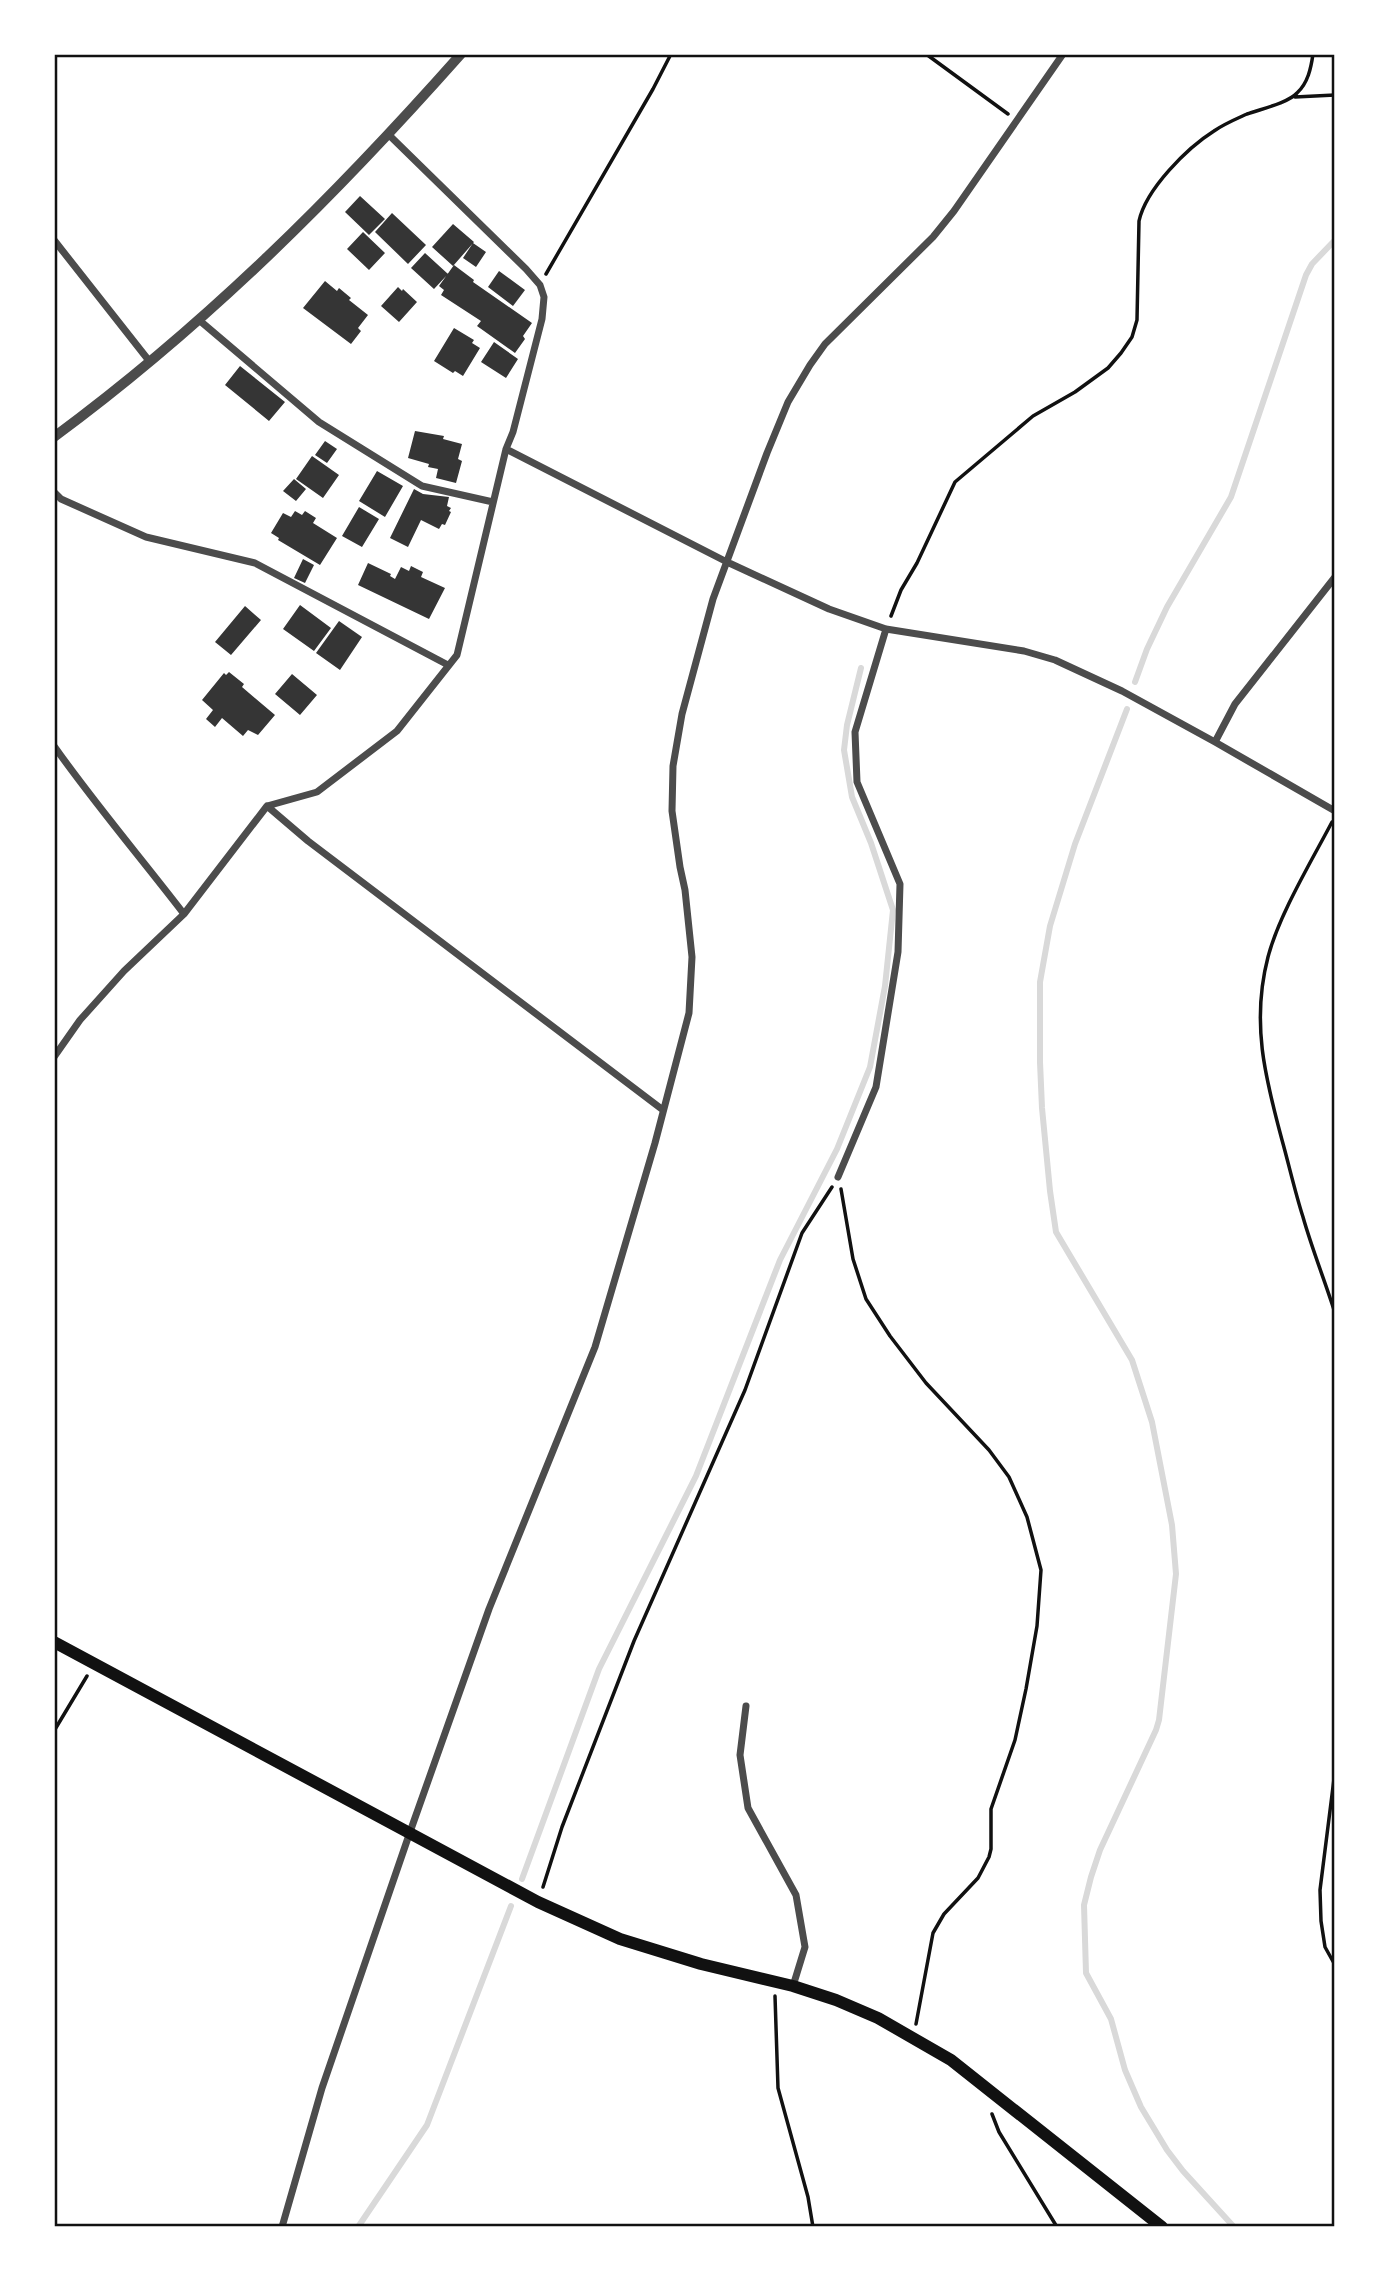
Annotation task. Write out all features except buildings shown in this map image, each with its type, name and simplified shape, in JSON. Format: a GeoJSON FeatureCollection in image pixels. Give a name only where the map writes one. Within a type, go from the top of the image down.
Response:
{"type":"FeatureCollection","features":[{"type":"Feature","properties":{"kind":"main road"},"geometry":{"type":"LineString","coordinates":[[54,1642],[538,1902],[588,1926],[701,1964],[793,1986],[847,2005],[914,2038],[951,2060],[1162,2227]]}},
{"type":"Feature","properties":{"kind":"street"},"geometry":{"type":"LineString","coordinates":[[282,2227],[330,2064],[489,1609],[595,1347],[689,1013],[691,957],[685,890],[672,811],[673,766],[685,703],[713,599],[784,412],[810,365],[833,337],[933,237],[1018,121],[1063,54]]}},
{"type":"Feature","properties":{"kind":"street"},"geometry":{"type":"LineString","coordinates":[[54,437],[150,362],[297,230],[389,135],[456,56]]}},
{"type":"Feature","properties":{"kind":"street"},"geometry":{"type":"LineString","coordinates":[[54,1057],[79,1020],[124,971],[184,914],[267,806],[317,792],[397,731],[457,655],[506,449],[513,432],[542,319],[544,297],[540,285],[389,135]]}},
{"type":"Feature","properties":{"kind":"street"},"geometry":{"type":"LineString","coordinates":[[54,240],[150,362]]}},
{"type":"Feature","properties":{"kind":"street"},"geometry":{"type":"LineString","coordinates":[[199,320],[319,422],[422,486],[493,502]]}},
{"type":"Feature","properties":{"kind":"street"},"geometry":{"type":"LineString","coordinates":[[506,449],[727,562],[829,609],[886,629],[1024,651],[1055,660],[1122,691],[1335,811]]}},
{"type":"Feature","properties":{"kind":"street"},"geometry":{"type":"LineString","coordinates":[[54,492],[61,499],[146,537],[255,563],[448,665]]}},
{"type":"Feature","properties":{"kind":"street"},"geometry":{"type":"LineString","coordinates":[[1215,742],[1235,704],[1335,577]]}},
{"type":"Feature","properties":{"kind":"street"},"geometry":{"type":"LineString","coordinates":[[838,1177],[876,1087],[898,952],[900,884],[857,782],[855,732],[886,629]]}},
{"type":"Feature","properties":{"kind":"street"},"geometry":{"type":"LineString","coordinates":[[54,746],[184,914]]}},
{"type":"Feature","properties":{"kind":"street"},"geometry":{"type":"LineString","coordinates":[[267,806],[357,879],[663,1110]]}},
{"type":"Feature","properties":{"kind":"street"},"geometry":{"type":"LineString","coordinates":[[746,1706],[740,1755],[748,1808],[796,1895],[805,1947],[793,1986]]}},
{"type":"Feature","properties":{"kind":"path"},"geometry":{"type":"LineString","coordinates":[[540,285],[671,54]]}},
{"type":"Feature","properties":{"kind":"path"},"geometry":{"type":"LineString","coordinates":[[926,54],[1018,121]]}},
{"type":"Feature","properties":{"kind":"path"},"geometry":{"type":"LineString","coordinates":[[1294,97],[1304,85],[1314,54]]}},
{"type":"Feature","properties":{"kind":"path"},"geometry":{"type":"LineString","coordinates":[[886,629],[901,590],[917,564],[956,482],[1033,416],[1075,392],[1108,368],[1132,337],[1137,320],[1141,210],[1169,171],[1197,143],[1215,130],[1245,115],[1294,97],[1335,95]]}},
{"type":"Feature","properties":{"kind":"path"},"geometry":{"type":"LineString","coordinates":[[1335,816],[1280,924],[1268,954],[1260,1023],[1262,1061],[1278,1125],[1303,1217],[1335,1313]]}},
{"type":"Feature","properties":{"kind":"path"},"geometry":{"type":"LineString","coordinates":[[538,1902],[562,1826],[624,1666],[745,1390],[802,1233],[838,1177]]}},
{"type":"Feature","properties":{"kind":"path"},"geometry":{"type":"LineString","coordinates":[[838,1177],[853,1259],[866,1299],[926,1383],[989,1450],[1009,1477],[1027,1517],[1041,1570],[1037,1626],[1026,1689],[1015,1740],[991,1809],[989,1857],[978,1878],[944,1914],[933,1933],[914,2038]]}},
{"type":"Feature","properties":{"kind":"path"},"geometry":{"type":"LineString","coordinates":[[54,1731],[94,1663]]}},
{"type":"Feature","properties":{"kind":"path"},"geometry":{"type":"LineString","coordinates":[[1335,1771],[1320,1890],[1325,1947],[1335,1965]]}},
{"type":"Feature","properties":{"kind":"path"},"geometry":{"type":"LineString","coordinates":[[776,1981],[774,2007],[778,2088],[808,2197],[813,2227]]}},
{"type":"Feature","properties":{"kind":"path"},"geometry":{"type":"LineString","coordinates":[[997,2096],[992,2117],[1057,2227]]}},
{"type":"Feature","properties":{"kind":"waterway"},"geometry":{"type":"LineString","coordinates":[[1135,682],[1167,607],[1231,497],[1306,275],[1312,264],[1335,240]]}},
{"type":"Feature","properties":{"kind":"waterway"},"geometry":{"type":"LineString","coordinates":[[522,1879],[599,1669],[696,1476],[780,1260],[837,1149],[870,1067],[885,986],[893,910],[871,843],[852,797],[844,750],[847,725],[861,668]]}},
{"type":"Feature","properties":{"kind":"waterway"},"geometry":{"type":"LineString","coordinates":[[1127,709],[1075,844],[1050,926],[1040,982],[1042,1108],[1056,1232],[1132,1360],[1152,1422],[1172,1525],[1176,1574],[1159,1720],[1100,1850],[1084,1905],[1086,1973],[1111,2019],[1125,2070],[1141,2107],[1183,2171],[1234,2227]]}},
{"type":"Feature","properties":{"kind":"waterway"},"geometry":{"type":"LineString","coordinates":[[358,2227],[427,2125],[511,1906]]}}]}
